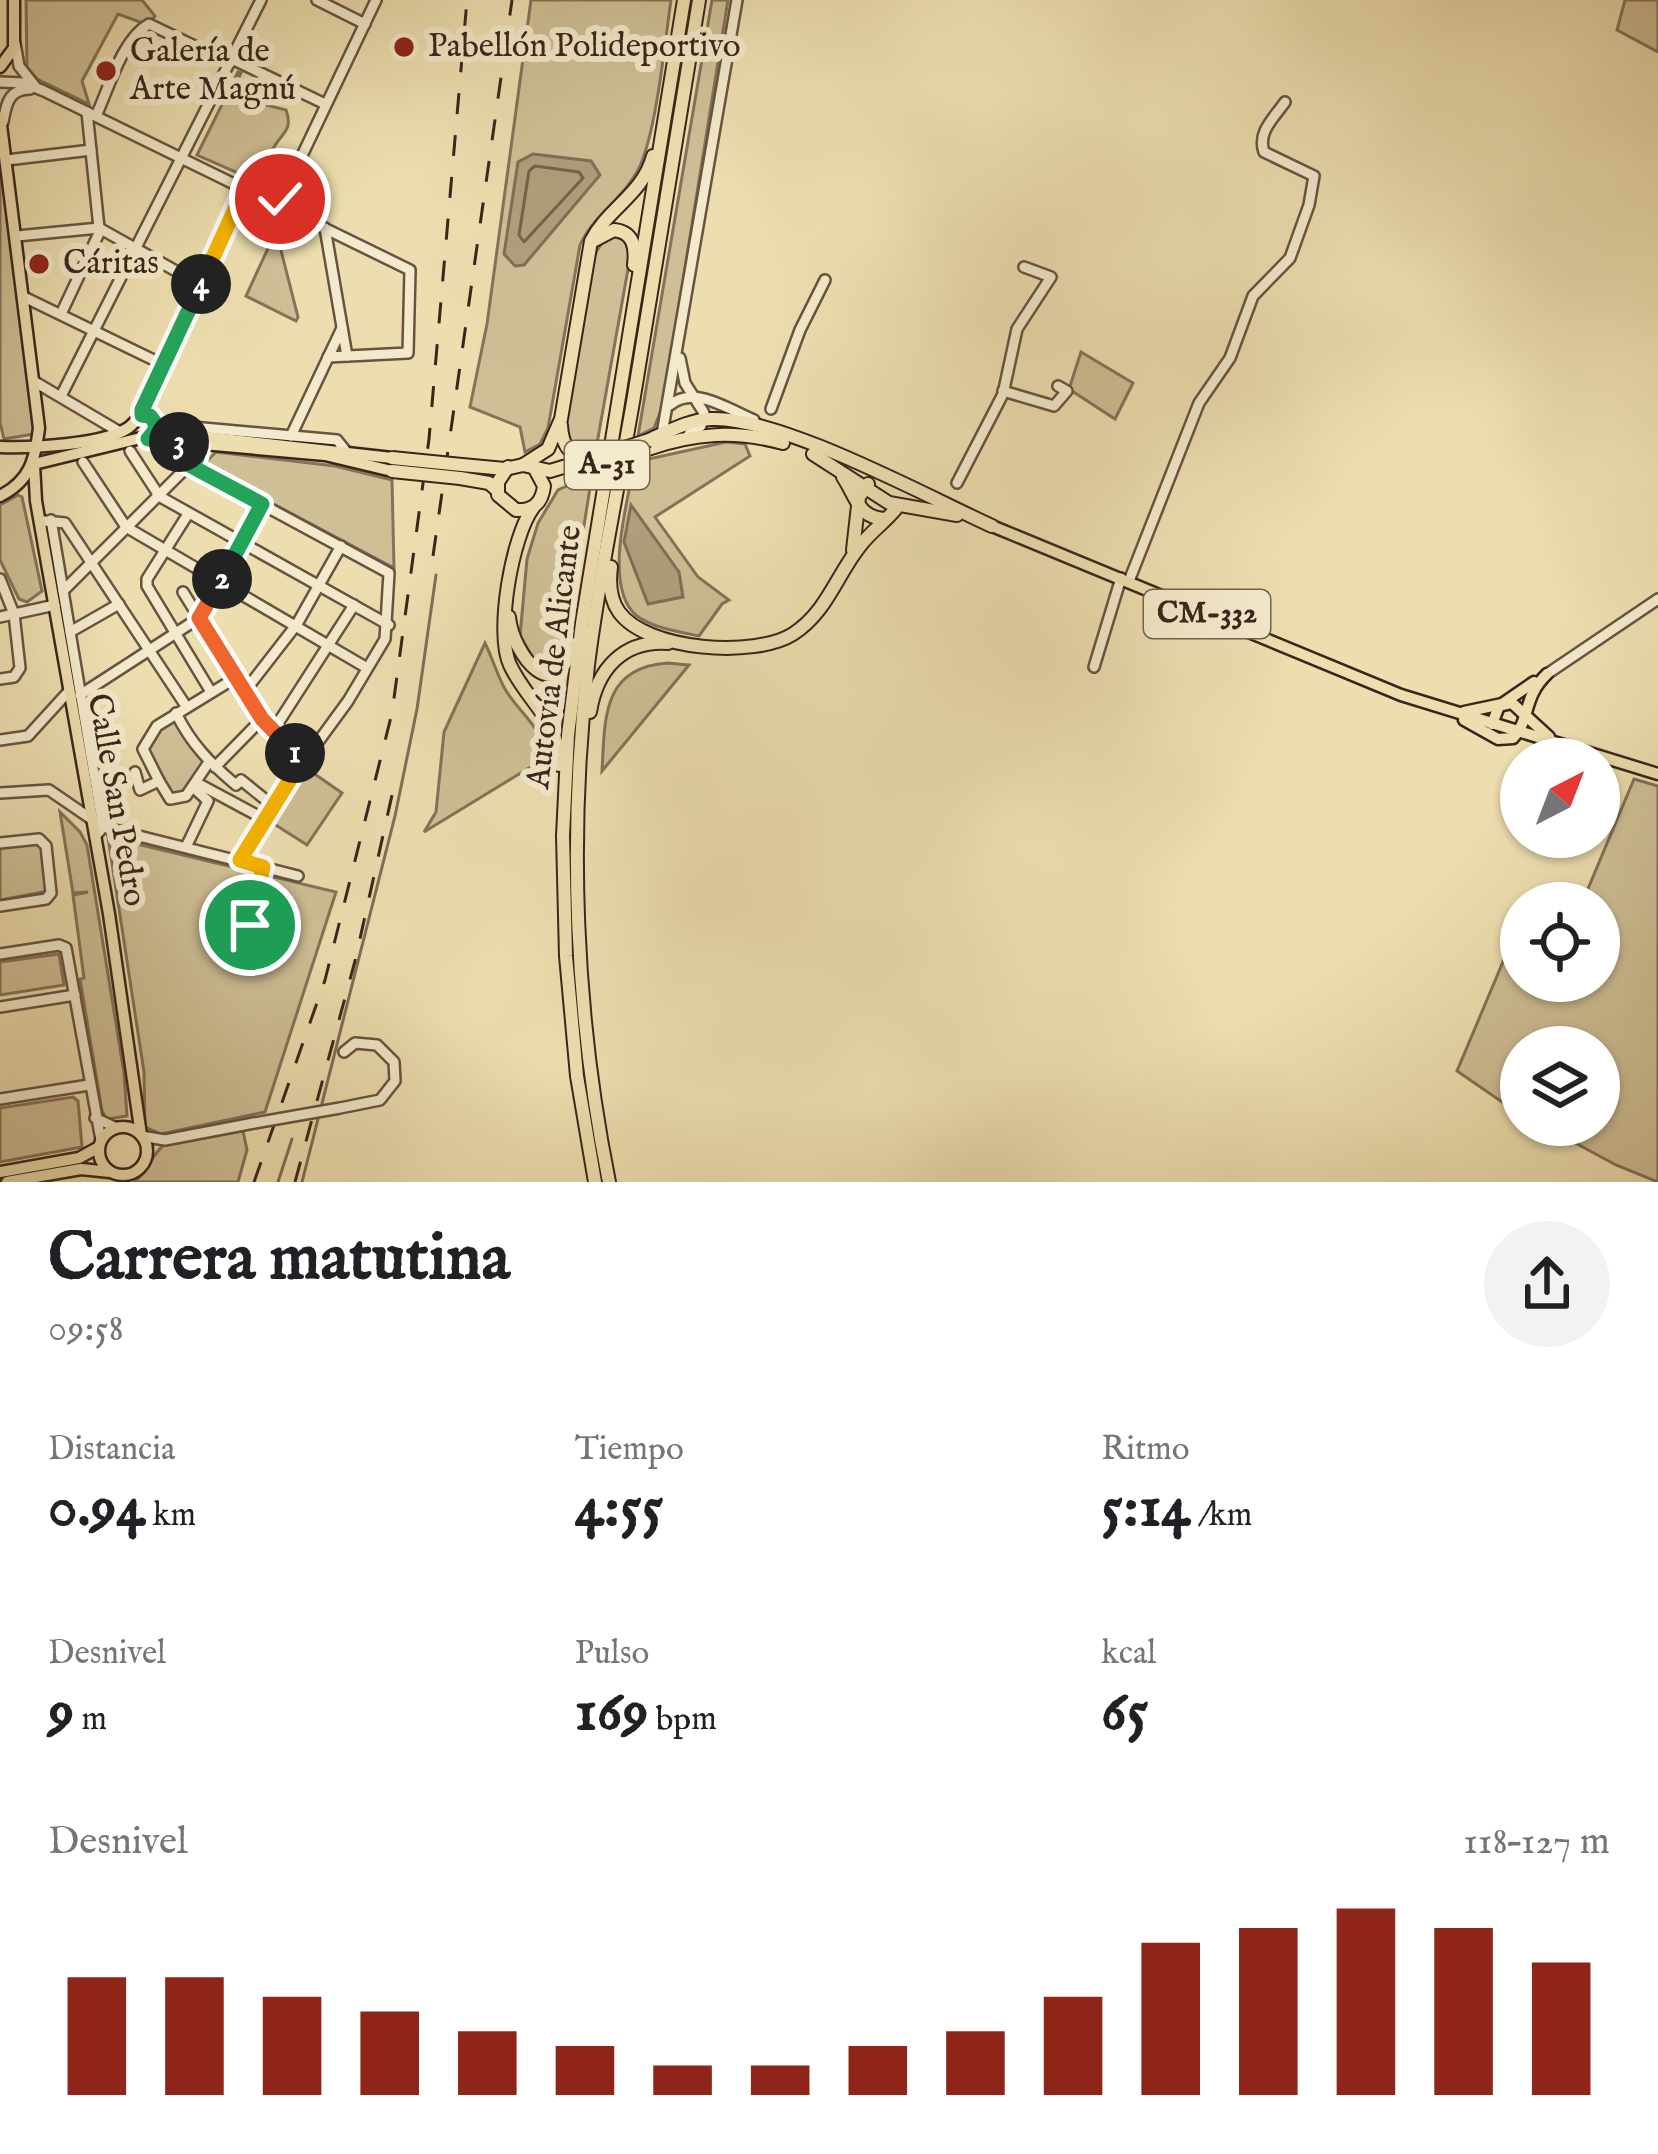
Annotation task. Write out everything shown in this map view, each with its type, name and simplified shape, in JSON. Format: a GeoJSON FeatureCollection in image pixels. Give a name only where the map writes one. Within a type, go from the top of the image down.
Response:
{"type":"FeatureCollection","features":[{"type":"Feature","properties":{"kind":"highway","name":"Autovía de Alicante"},"geometry":{"type":"LineString","coordinates":[[596,1182],[570,1010],[563,899],[565,801],[581,623],[684,0]]}},
{"type":"Feature","properties":{"kind":"highway","name":"Autovía de Alicante"},"geometry":{"type":"LineString","coordinates":[[609,1182],[582,990],[578,850],[588,664],[699,0]]}},
{"type":"Feature","properties":{"kind":"highway"},"geometry":{"type":"LineString","coordinates":[[565,801],[559,785],[555,732],[511,668],[503,646],[518,539],[517,523],[498,491],[500,478],[548,449],[561,419],[590,245],[599,224],[637,190],[647,174],[663,127]]}},
{"type":"Feature","properties":{"kind":"highway"},"geometry":{"type":"LineString","coordinates":[[590,245],[614,230],[632,239],[632,307]]}},
{"type":"Feature","properties":{"kind":"highway"},"geometry":{"type":"LineString","coordinates":[[561,419],[565,446],[593,462]]}},
{"type":"Feature","properties":{"kind":"highway"},"geometry":{"type":"LineString","coordinates":[[704,420],[736,420],[791,438],[992,526]]}},
{"type":"Feature","properties":{"kind":"highway","name":"A-31"},"geometry":{"type":"LineString","coordinates":[[392,464],[461,471],[559,469],[593,462],[661,429],[704,420]]}},
{"type":"Feature","properties":{"kind":"highway"},"geometry":{"type":"LineString","coordinates":[[661,429],[774,441],[831,464],[898,506],[992,526]]}},
{"type":"Feature","properties":{"kind":"highway"},"geometry":{"type":"LineString","coordinates":[[518,539],[537,502],[567,473],[593,462]]}},
{"type":"Feature","properties":{"kind":"highway"},"geometry":{"type":"LineString","coordinates":[[831,464],[847,481],[858,504],[881,524]]}},
{"type":"Feature","properties":{"kind":"highway","name":"A-31"},"geometry":{"type":"LineString","coordinates":[[507,506],[520,511],[537,502],[544,486],[522,468]]}},
{"type":"Feature","properties":{"kind":"highway","name":"A-31"},"geometry":{"type":"LineString","coordinates":[[461,471],[498,491]]}},
{"type":"Feature","properties":{"kind":"highway"},"geometry":{"type":"LineString","coordinates":[[849,563],[865,488],[887,478]]}},
{"type":"Feature","properties":{"kind":"highway"},"geometry":{"type":"LineString","coordinates":[[584,736],[599,680],[609,663],[640,645],[737,649],[787,638],[819,612],[849,563],[898,506],[898,493],[887,478]]}},
{"type":"Feature","properties":{"kind":"highway"},"geometry":{"type":"LineString","coordinates":[[881,524],[924,509]]}},
{"type":"Feature","properties":{"kind":"highway"},"geometry":{"type":"LineString","coordinates":[[613,524],[610,574],[617,609],[642,631],[691,644]]}},
{"type":"Feature","properties":{"kind":"highway"},"geometry":{"type":"LineString","coordinates":[[508,598],[514,642],[529,666],[543,674],[557,672],[566,663],[581,623]]}},
{"type":"Feature","properties":{"kind":"main road"},"geometry":{"type":"LineString","coordinates":[[0,67],[12,55],[15,42],[14,0]]}},
{"type":"Feature","properties":{"kind":"main road","name":"Calle San Pedro"},"geometry":{"type":"LineString","coordinates":[[1,122],[14,186],[39,428],[33,458],[36,500],[45,521],[55,605],[74,693],[141,1136]]}},
{"type":"Feature","properties":{"kind":"main road"},"geometry":{"type":"LineString","coordinates":[[139,434],[150,420]]}},
{"type":"Feature","properties":{"kind":"main road"},"geometry":{"type":"LineString","coordinates":[[0,447],[33,458],[139,434],[150,420]]}},
{"type":"Feature","properties":{"kind":"main road"},"geometry":{"type":"LineString","coordinates":[[150,420],[170,433],[345,450],[392,464]]}},
{"type":"Feature","properties":{"kind":"main road"},"geometry":{"type":"LineString","coordinates":[[0,496],[19,484],[33,458],[118,431],[392,464]]}},
{"type":"Feature","properties":{"kind":"main road"},"geometry":{"type":"LineString","coordinates":[[19,484],[36,500]]}},
{"type":"Feature","properties":{"kind":"main road","name":"CM-332"},"geometry":{"type":"LineString","coordinates":[[992,526],[1400,695],[1539,738]]}},
{"type":"Feature","properties":{"kind":"main road"},"geometry":{"type":"LineString","coordinates":[[1519,732],[1531,692],[1547,674]]}},
{"type":"Feature","properties":{"kind":"main road","name":"CM-332"},"geometry":{"type":"LineString","coordinates":[[1492,724],[1502,704],[1547,674]]}},
{"type":"Feature","properties":{"kind":"main road","name":"CM-332"},"geometry":{"type":"LineString","coordinates":[[1456,713],[1512,703],[1553,738]]}},
{"type":"Feature","properties":{"kind":"main road","name":"CM-332"},"geometry":{"type":"LineString","coordinates":[[1439,708],[1498,739],[1510,739],[1519,732]]}},
{"type":"Feature","properties":{"kind":"main road","name":"CM-332"},"geometry":{"type":"LineString","coordinates":[[1620,763],[1658,774]]}},
{"type":"Feature","properties":{"kind":"main road"},"geometry":{"type":"LineString","coordinates":[[0,1172],[88,1156],[137,1110]]}},
{"type":"Feature","properties":{"kind":"main road"},"geometry":{"type":"LineString","coordinates":[[7,1182],[81,1169],[130,1174],[147,1154],[141,1136],[120,1128]]}},
{"type":"Feature","properties":{"kind":"main road"},"geometry":{"type":"LineString","coordinates":[[100,1144],[102,1163],[111,1172]]}},
{"type":"Feature","properties":{"kind":"street"},"geometry":{"type":"LineString","coordinates":[[61,396],[261,0]]}},
{"type":"Feature","properties":{"kind":"street"},"geometry":{"type":"LineString","coordinates":[[317,0],[365,24]]}},
{"type":"Feature","properties":{"kind":"street"},"geometry":{"type":"LineString","coordinates":[[278,206],[376,0]]}},
{"type":"Feature","properties":{"kind":"street"},"geometry":{"type":"LineString","coordinates":[[661,429],[680,346],[737,0]]}},
{"type":"Feature","properties":{"kind":"street"},"geometry":{"type":"LineString","coordinates":[[61,314],[100,230],[92,114],[133,37],[149,24],[323,104]]}},
{"type":"Feature","properties":{"kind":"street"},"geometry":{"type":"LineString","coordinates":[[15,42],[22,73],[39,89]]}},
{"type":"Feature","properties":{"kind":"street"},"geometry":{"type":"LineString","coordinates":[[0,82],[39,89],[410,270],[408,353],[328,357]]}},
{"type":"Feature","properties":{"kind":"street"},"geometry":{"type":"LineString","coordinates":[[1,122],[11,96],[26,88],[39,89]]}},
{"type":"Feature","properties":{"kind":"street"},"geometry":{"type":"LineString","coordinates":[[1094,667],[1125,579],[1199,404],[1231,358],[1252,296],[1287,262],[1309,205],[1314,176],[1264,152],[1262,145],[1262,136],[1285,102]]}},
{"type":"Feature","properties":{"kind":"street"},"geometry":{"type":"LineString","coordinates":[[7,160],[91,150]]}},
{"type":"Feature","properties":{"kind":"street"},"geometry":{"type":"LineString","coordinates":[[244,189],[162,364],[150,420],[337,440],[345,450]]}},
{"type":"Feature","properties":{"kind":"street"},"geometry":{"type":"LineString","coordinates":[[325,229],[347,356]]}},
{"type":"Feature","properties":{"kind":"street"},"geometry":{"type":"LineString","coordinates":[[17,236],[100,230],[201,285]]}},
{"type":"Feature","properties":{"kind":"street"},"geometry":{"type":"LineString","coordinates":[[957,483],[1004,391],[1017,329],[1051,277],[1024,267]]}},
{"type":"Feature","properties":{"kind":"street"},"geometry":{"type":"LineString","coordinates":[[771,409],[800,330],[825,280]]}},
{"type":"Feature","properties":{"kind":"street"},"geometry":{"type":"LineString","coordinates":[[24,297],[162,364]]}},
{"type":"Feature","properties":{"kind":"street"},"geometry":{"type":"LineString","coordinates":[[291,436],[342,328]]}},
{"type":"Feature","properties":{"kind":"street"},"geometry":{"type":"LineString","coordinates":[[661,429],[691,435],[704,420],[704,409],[682,376],[680,346]]}},
{"type":"Feature","properties":{"kind":"street"},"geometry":{"type":"LineString","coordinates":[[34,382],[118,431]]}},
{"type":"Feature","properties":{"kind":"street"},"geometry":{"type":"LineString","coordinates":[[1004,391],[1054,406],[1066,391],[1058,386]]}},
{"type":"Feature","properties":{"kind":"street"},"geometry":{"type":"LineString","coordinates":[[661,429],[681,397],[696,397],[791,438]]}},
{"type":"Feature","properties":{"kind":"street"},"geometry":{"type":"LineString","coordinates":[[193,461],[196,443]]}},
{"type":"Feature","properties":{"kind":"street"},"geometry":{"type":"LineString","coordinates":[[63,591],[157,495],[216,445]]}},
{"type":"Feature","properties":{"kind":"street"},"geometry":{"type":"LineString","coordinates":[[130,452],[157,495],[389,625]]}},
{"type":"Feature","properties":{"kind":"street"},"geometry":{"type":"LineString","coordinates":[[193,461],[389,573],[385,639],[240,860]]}},
{"type":"Feature","properties":{"kind":"street"},"geometry":{"type":"LineString","coordinates":[[83,462],[126,527],[367,668]]}},
{"type":"Feature","properties":{"kind":"street"},"geometry":{"type":"LineString","coordinates":[[0,740],[28,736],[74,693],[199,618],[262,504]]}},
{"type":"Feature","properties":{"kind":"street"},"geometry":{"type":"LineString","coordinates":[[188,514],[148,579],[148,589],[211,692]]}},
{"type":"Feature","properties":{"kind":"street"},"geometry":{"type":"LineString","coordinates":[[45,521],[65,523],[91,561],[150,651],[181,710],[190,740],[236,785],[241,780],[272,805]]}},
{"type":"Feature","properties":{"kind":"street","name":"Calle San Pedro"},"geometry":{"type":"LineString","coordinates":[[45,521],[63,591],[74,693],[104,827]]}},
{"type":"Feature","properties":{"kind":"street"},"geometry":{"type":"LineString","coordinates":[[245,691],[297,624],[341,546]]}},
{"type":"Feature","properties":{"kind":"street"},"geometry":{"type":"LineString","coordinates":[[0,579],[14,614],[20,668],[14,677],[0,680]]}},
{"type":"Feature","properties":{"kind":"street"},"geometry":{"type":"LineString","coordinates":[[183,592],[262,719],[302,760]]}},
{"type":"Feature","properties":{"kind":"street"},"geometry":{"type":"LineString","coordinates":[[1547,674],[1658,599]]}},
{"type":"Feature","properties":{"kind":"street"},"geometry":{"type":"LineString","coordinates":[[70,632],[119,604]]}},
{"type":"Feature","properties":{"kind":"street"},"geometry":{"type":"LineString","coordinates":[[0,617],[55,605]]}},
{"type":"Feature","properties":{"kind":"street"},"geometry":{"type":"LineString","coordinates":[[273,731],[354,605]]}},
{"type":"Feature","properties":{"kind":"street"},"geometry":{"type":"LineString","coordinates":[[237,676],[152,730],[144,745],[170,799],[186,796],[262,719]]}},
{"type":"Feature","properties":{"kind":"street"},"geometry":{"type":"LineString","coordinates":[[135,772],[140,790],[159,781]]}},
{"type":"Feature","properties":{"kind":"street"},"geometry":{"type":"LineString","coordinates":[[186,847],[208,801],[195,786]]}},
{"type":"Feature","properties":{"kind":"street"},"geometry":{"type":"LineString","coordinates":[[195,786],[264,819]]}},
{"type":"Feature","properties":{"kind":"street"},"geometry":{"type":"LineString","coordinates":[[0,793],[49,790],[104,827],[298,876]]}},
{"type":"Feature","properties":{"kind":"street"},"geometry":{"type":"LineString","coordinates":[[94,838],[104,827]]}},
{"type":"Feature","properties":{"kind":"street"},"geometry":{"type":"LineString","coordinates":[[0,843],[39,839],[46,846],[51,893],[46,898],[0,906]]}},
{"type":"Feature","properties":{"kind":"street"},"geometry":{"type":"LineString","coordinates":[[250,925],[263,867]]}},
{"type":"Feature","properties":{"kind":"street"},"geometry":{"type":"LineString","coordinates":[[0,954],[59,945],[66,948],[100,1144]]}},
{"type":"Feature","properties":{"kind":"street"},"geometry":{"type":"LineString","coordinates":[[0,1007],[75,995]]}},
{"type":"Feature","properties":{"kind":"street"},"geometry":{"type":"LineString","coordinates":[[141,1136],[165,1140],[380,1100],[395,1081],[394,1062],[385,1049],[352,1039],[344,1052]]}},
{"type":"Feature","properties":{"kind":"street"},"geometry":{"type":"LineString","coordinates":[[0,1099],[89,1085]]}},
{"type":"Feature","properties":{"kind":"street"},"geometry":{"type":"LineString","coordinates":[[95,1118],[120,1128]]}},
{"type":"Feature","properties":{"kind":"shaded area"},"geometry":{"type":"Polygon","coordinates":[[[26,0],[142,0],[155,16],[148,25],[118,14],[82,81],[89,104],[37,79],[27,67],[26,0]]]}},
{"type":"Feature","properties":{"kind":"shaded area"},"geometry":{"type":"Polygon","coordinates":[[[531,0],[671,0],[644,155],[632,180],[580,245],[548,428],[540,444],[525,452],[520,427],[470,407],[487,324],[531,0]]]}},
{"type":"Feature","properties":{"kind":"shaded area"},"geometry":{"type":"Polygon","coordinates":[[[712,0],[728,0],[663,405],[654,428],[638,436],[712,0]]]}},
{"type":"Feature","properties":{"kind":"shaded area"},"geometry":{"type":"Polygon","coordinates":[[[1625,0],[1658,0],[1658,52],[1617,30],[1625,0]]]}},
{"type":"Feature","properties":{"kind":"shaded area"},"geometry":{"type":"Polygon","coordinates":[[[238,72],[240,93],[267,100],[266,105],[286,110],[288,117],[287,128],[273,149],[277,153],[260,175],[265,178],[263,184],[197,155],[238,72]]]}},
{"type":"Feature","properties":{"kind":"shaded area"},"geometry":{"type":"Polygon","coordinates":[[[0,140],[34,434],[4,439],[0,422],[0,140]]]}},
{"type":"Feature","properties":{"kind":"shaded area"},"geometry":{"type":"Polygon","coordinates":[[[276,231],[298,317],[296,321],[246,296],[276,231]]]}},
{"type":"Feature","properties":{"kind":"shaded area"},"geometry":{"type":"Polygon","coordinates":[[[612,236],[625,240],[630,258],[596,449],[578,450],[569,443],[565,430],[595,254],[612,236]]]}},
{"type":"Feature","properties":{"kind":"shaded area"},"geometry":{"type":"Polygon","coordinates":[[[1081,352],[1133,383],[1115,419],[1069,389],[1081,352]]]}},
{"type":"Feature","properties":{"kind":"shaded area"},"geometry":{"type":"Polygon","coordinates":[[[726,442],[745,444],[750,456],[655,517],[698,577],[729,600],[699,636],[651,624],[627,603],[619,565],[635,462],[726,442]]]}},
{"type":"Feature","properties":{"kind":"shaded area"},"geometry":{"type":"Polygon","coordinates":[[[216,452],[335,466],[392,480],[394,568],[202,466],[216,452]]]}},
{"type":"Feature","properties":{"kind":"shaded area"},"geometry":{"type":"Polygon","coordinates":[[[587,477],[590,488],[564,650],[551,667],[537,665],[520,636],[527,559],[538,523],[558,490],[587,477]]]}},
{"type":"Feature","properties":{"kind":"shaded area"},"geometry":{"type":"Polygon","coordinates":[[[18,495],[42,591],[27,602],[19,599],[0,560],[0,505],[18,495]]]}},
{"type":"Feature","properties":{"kind":"shaded area"},"geometry":{"type":"Polygon","coordinates":[[[485,643],[505,689],[538,733],[542,768],[534,765],[424,832],[436,812],[444,732],[485,643]]]}},
{"type":"Feature","properties":{"kind":"shaded area"},"geometry":{"type":"Polygon","coordinates":[[[689,665],[602,771],[607,715],[619,685],[646,667],[689,665]]]}},
{"type":"Feature","properties":{"kind":"shaded area"},"geometry":{"type":"Polygon","coordinates":[[[176,714],[187,741],[206,760],[186,793],[169,794],[144,747],[155,730],[176,714]]]}},
{"type":"Feature","properties":{"kind":"shaded area"},"geometry":{"type":"Polygon","coordinates":[[[306,768],[342,793],[307,845],[271,822],[306,768]]]}},
{"type":"Feature","properties":{"kind":"shaded area"},"geometry":{"type":"Polygon","coordinates":[[[1634,779],[1658,786],[1658,1182],[1581,1146],[1620,1146],[1620,1026],[1500,1026],[1500,1101],[1457,1071],[1500,969],[1500,1002],[1620,1002],[1620,882],[1591,882],[1601,858],[1620,858],[1620,812],[1634,779]]]}},
{"type":"Feature","properties":{"kind":"shaded area"},"geometry":{"type":"Polygon","coordinates":[[[60,812],[87,845],[127,1116],[107,1119],[102,1111],[80,979],[84,978],[73,895],[88,892],[73,893],[60,812]]]}},
{"type":"Feature","properties":{"kind":"shaded area"},"geometry":{"type":"Polygon","coordinates":[[[108,837],[336,892],[265,1112],[161,1134],[145,1127],[144,1072],[108,837]]]}},
{"type":"Feature","properties":{"kind":"shaded area"},"geometry":{"type":"Polygon","coordinates":[[[38,843],[43,849],[48,891],[0,900],[0,848],[38,843]]]}},
{"type":"Feature","properties":{"kind":"shaded area"},"geometry":{"type":"Polygon","coordinates":[[[59,954],[64,985],[0,995],[0,962],[59,954]]]}},
{"type":"Feature","properties":{"kind":"shaded area"},"geometry":{"type":"Polygon","coordinates":[[[73,1097],[78,1101],[82,1147],[0,1162],[0,1108],[73,1097]]]}},
{"type":"Feature","properties":{"kind":"shaded area"},"geometry":{"type":"Polygon","coordinates":[[[243,1131],[247,1150],[238,1182],[134,1182],[164,1145],[243,1131]]]}},
{"type":"Feature","properties":{"kind":"water"},"geometry":{"type":"Polygon","coordinates":[[[533,154],[591,161],[600,175],[524,265],[515,266],[504,254],[518,162],[533,154]]]}},
{"type":"Feature","properties":{"kind":"water"},"geometry":{"type":"Polygon","coordinates":[[[631,505],[679,572],[683,597],[648,604],[624,542],[631,505]]]}},
{"type":"Feature","properties":{"kind":"waterway"},"geometry":{"type":"LineString","coordinates":[[302,1182],[395,816],[417,709],[436,575]]}},
{"type":"Feature","properties":{"kind":"waterway"},"geometry":{"type":"LineString","coordinates":[[278,1182],[292,1139]]}},
{"type":"Feature","properties":{"kind":"railway"},"geometry":{"type":"LineString","coordinates":[[254,1182],[325,980],[392,713],[429,439],[467,0]]}},
{"type":"Feature","properties":{"kind":"railway"},"geometry":{"type":"LineString","coordinates":[[433,556],[512,0]]}},
{"type":"Feature","properties":{"kind":"railway"},"geometry":{"type":"LineString","coordinates":[[295,1182],[355,961],[394,786]]}},
{"type":"Feature","properties":{"kind":"place","name":"Pabellón Polideportivo"},"geometry":{"type":"Point","coordinates":[404,47]}},
{"type":"Feature","properties":{"kind":"place","name":"Galería de Arte Magnú"},"geometry":{"type":"Point","coordinates":[106,71]}},
{"type":"Feature","properties":{"kind":"place","name":"Cáritas"},"geometry":{"type":"Point","coordinates":[39,264]}},
{"type":"Feature","properties":{"kind":"route"},"geometry":{"type":"LineString","coordinates":[[250,925],[263,867],[240,860],[302,760],[262,719],[199,618],[262,504],[189,465],[197,458],[196,443],[148,439],[156,424],[142,410],[244,189],[278,206],[280,199]]}}]}
